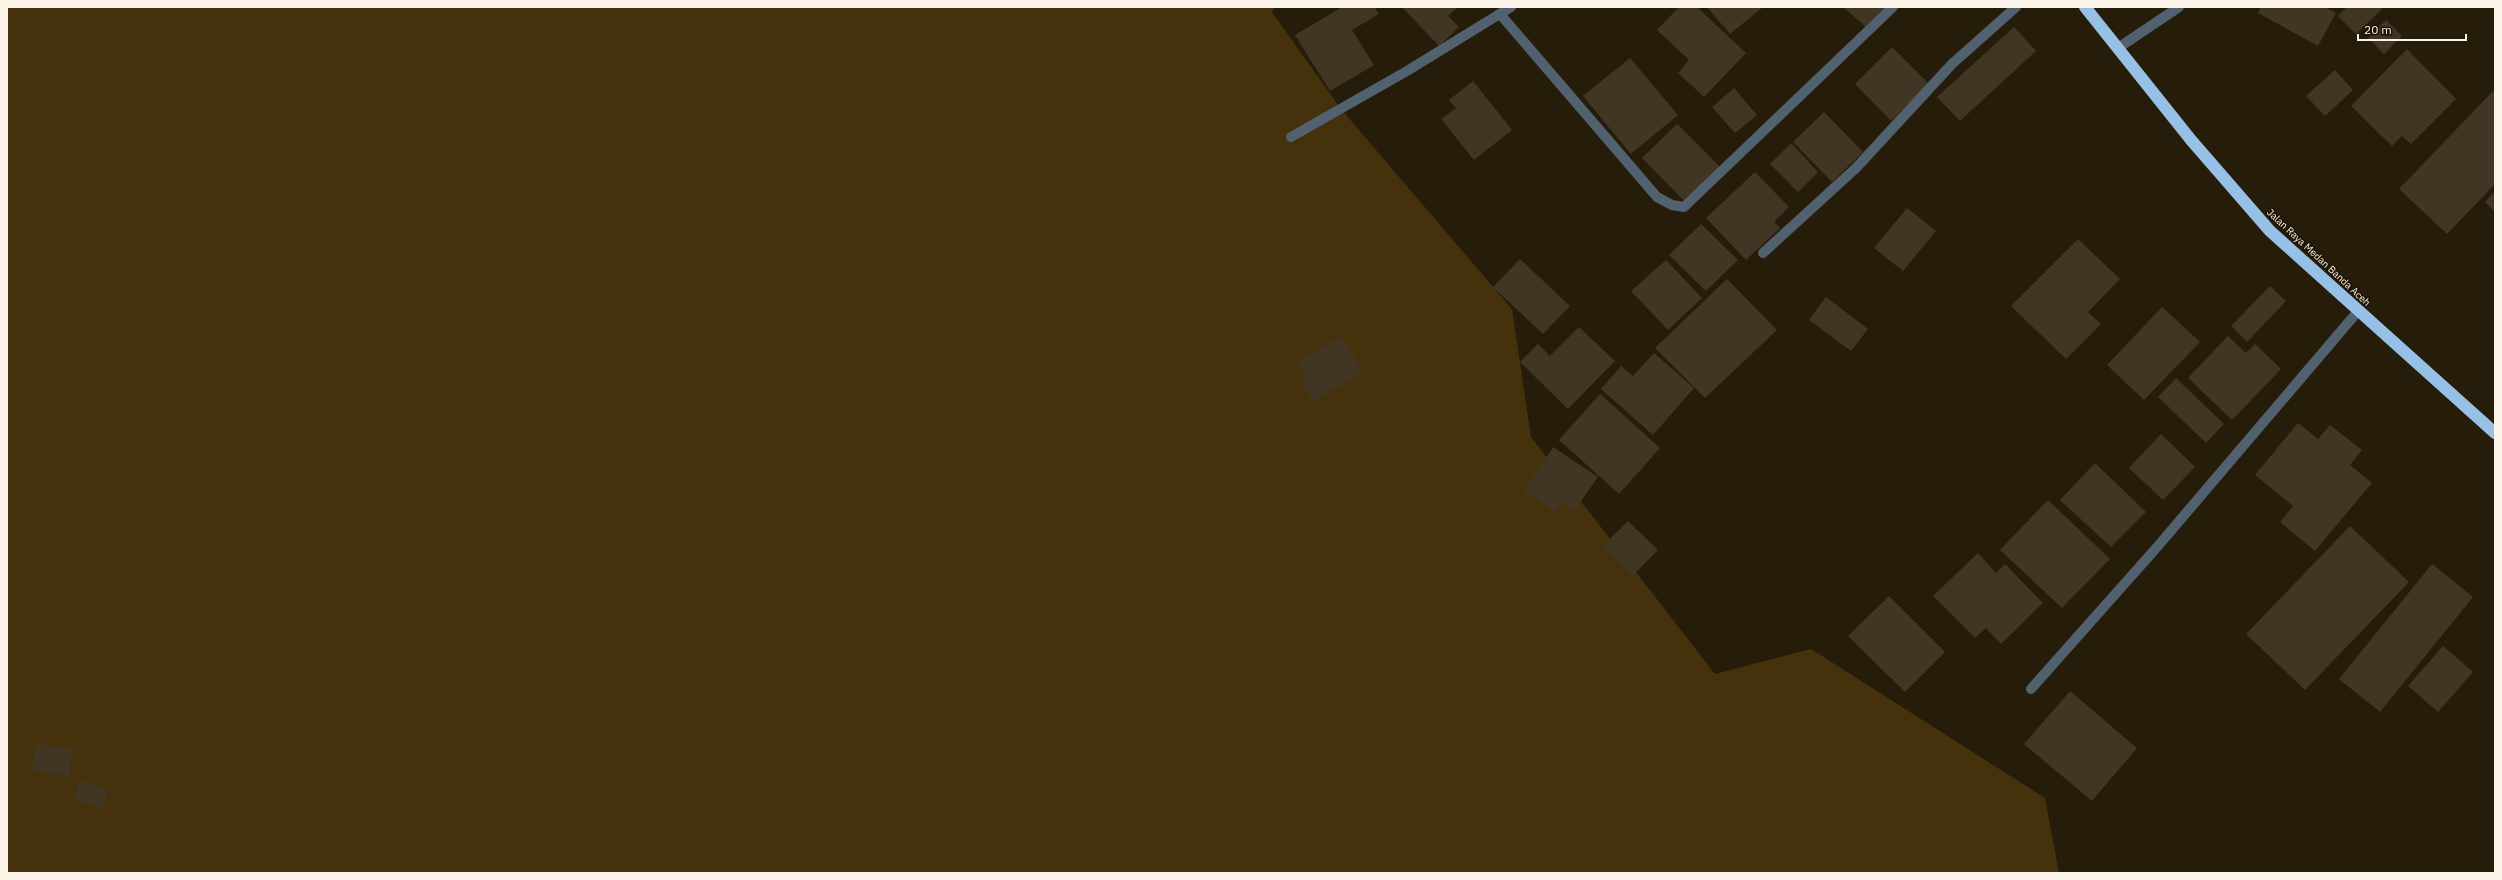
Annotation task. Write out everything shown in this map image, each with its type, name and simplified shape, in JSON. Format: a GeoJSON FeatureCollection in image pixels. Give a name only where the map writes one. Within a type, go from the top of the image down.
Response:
{"type":"FeatureCollection","features":[{"type":"Feature","properties":{"kind":"highway","name":"Jalan Raya Medan Banda Aceh"},"geometry":{"type":"LineString","coordinates":[[2085,7],[2191,140],[2270,231],[2495,433]]}},
{"type":"Feature","properties":{"kind":"street"},"geometry":{"type":"LineString","coordinates":[[1291,137],[1407,71],[1511,7]]}},
{"type":"Feature","properties":{"kind":"street"},"geometry":{"type":"LineString","coordinates":[[1500,14],[1657,197],[1672,205],[1684,207],[1893,7]]}},
{"type":"Feature","properties":{"kind":"street"},"geometry":{"type":"LineString","coordinates":[[1763,253],[1856,168],[1952,64],[2016,7]]}},
{"type":"Feature","properties":{"kind":"street"},"geometry":{"type":"LineString","coordinates":[[2118,48],[2179,7]]}},
{"type":"Feature","properties":{"kind":"street"},"geometry":{"type":"LineString","coordinates":[[2031,689],[2168,534],[2359,310]]}},
{"type":"Feature","properties":{"kind":"shaded area"},"geometry":{"type":"Polygon","coordinates":[[[7,7],[1275,7],[1272,12],[1341,109],[1512,309],[1531,437],[1715,674],[1811,649],[2045,798],[2059,873],[7,873],[7,7]]]}},
{"type":"Feature","properties":{"kind":"building"},"geometry":{"type":"Polygon","coordinates":[[[1342,7],[1374,7],[1379,14],[1352,30],[1374,65],[1330,91],[1295,35],[1342,7]]]}},
{"type":"Feature","properties":{"kind":"building"},"geometry":{"type":"Polygon","coordinates":[[[1402,7],[1458,7],[1448,16],[1459,27],[1439,46],[1402,7]]]}},
{"type":"Feature","properties":{"kind":"building"},"geometry":{"type":"Polygon","coordinates":[[[1679,7],[1697,7],[1746,53],[1704,97],[1678,73],[1689,60],[1657,30],[1679,7]]]}},
{"type":"Feature","properties":{"kind":"building"},"geometry":{"type":"Polygon","coordinates":[[[1707,7],[1763,7],[1730,34],[1707,7]]]}},
{"type":"Feature","properties":{"kind":"building"},"geometry":{"type":"Polygon","coordinates":[[[1843,7],[1888,7],[1868,29],[1843,7]]]}},
{"type":"Feature","properties":{"kind":"building"},"geometry":{"type":"Polygon","coordinates":[[[2261,7],[2325,7],[2336,13],[2318,46],[2258,13],[2261,7]]]}},
{"type":"Feature","properties":{"kind":"building"},"geometry":{"type":"Polygon","coordinates":[[[2347,7],[2384,7],[2356,34],[2338,16],[2347,7]]]}},
{"type":"Feature","properties":{"kind":"building"},"geometry":{"type":"Polygon","coordinates":[[[2386,20],[2402,36],[2384,54],[2368,38],[2386,20]]]}},
{"type":"Feature","properties":{"kind":"building"},"geometry":{"type":"Polygon","coordinates":[[[2014,27],[2036,51],[1960,121],[1937,97],[2014,27]]]}},
{"type":"Feature","properties":{"kind":"building"},"geometry":{"type":"Polygon","coordinates":[[[1892,47],[1929,84],[1891,121],[1855,84],[1892,47]]]}},
{"type":"Feature","properties":{"kind":"building"},"geometry":{"type":"Polygon","coordinates":[[[2407,49],[2456,99],[2411,144],[2402,136],[2392,146],[2351,106],[2407,49]]]}},
{"type":"Feature","properties":{"kind":"building"},"geometry":{"type":"Polygon","coordinates":[[[1630,58],[1678,115],[1631,154],[1583,96],[1630,58]]]}},
{"type":"Feature","properties":{"kind":"building"},"geometry":{"type":"Polygon","coordinates":[[[2335,70],[2353,90],[2325,116],[2306,96],[2335,70]]]}},
{"type":"Feature","properties":{"kind":"building"},"geometry":{"type":"Polygon","coordinates":[[[1473,81],[1512,130],[1474,160],[1441,119],[1456,108],[1449,100],[1473,81]]]}},
{"type":"Feature","properties":{"kind":"building"},"geometry":{"type":"Polygon","coordinates":[[[1734,88],[1757,115],[1735,133],[1712,107],[1734,88]]]}},
{"type":"Feature","properties":{"kind":"building"},"geometry":{"type":"Polygon","coordinates":[[[2493,91],[2495,93],[2495,184],[2447,234],[2399,189],[2493,91]]]}},
{"type":"Feature","properties":{"kind":"building"},"geometry":{"type":"Polygon","coordinates":[[[1824,112],[1863,152],[1832,182],[1793,142],[1824,112]]]}},
{"type":"Feature","properties":{"kind":"building"},"geometry":{"type":"Polygon","coordinates":[[[1677,124],[1721,168],[1686,203],[1642,158],[1677,124]]]}},
{"type":"Feature","properties":{"kind":"building"},"geometry":{"type":"Polygon","coordinates":[[[1791,143],[1818,172],[1798,192],[1770,164],[1791,143]]]}},
{"type":"Feature","properties":{"kind":"building"},"geometry":{"type":"Polygon","coordinates":[[[1755,172],[1789,207],[1774,222],[1780,228],[1746,260],[1706,218],[1755,172]]]}},
{"type":"Feature","properties":{"kind":"building"},"geometry":{"type":"Polygon","coordinates":[[[2495,191],[2495,212],[2485,202],[2495,191]]]}},
{"type":"Feature","properties":{"kind":"building"},"geometry":{"type":"Polygon","coordinates":[[[1907,208],[1936,231],[1903,271],[1874,248],[1907,208]]]}},
{"type":"Feature","properties":{"kind":"building"},"geometry":{"type":"Polygon","coordinates":[[[1701,224],[1738,260],[1706,291],[1669,255],[1701,224]]]}},
{"type":"Feature","properties":{"kind":"building"},"geometry":{"type":"Polygon","coordinates":[[[2078,239],[2120,279],[2088,312],[2101,324],[2066,359],[2011,306],[2078,239]]]}},
{"type":"Feature","properties":{"kind":"building"},"geometry":{"type":"Polygon","coordinates":[[[1520,259],[1570,306],[1543,334],[1493,287],[1520,259]]]}},
{"type":"Feature","properties":{"kind":"building"},"geometry":{"type":"Polygon","coordinates":[[[1666,260],[1702,298],[1668,330],[1631,291],[1666,260]]]}},
{"type":"Feature","properties":{"kind":"building"},"geometry":{"type":"Polygon","coordinates":[[[1727,279],[1777,330],[1705,398],[1655,348],[1727,279]]]}},
{"type":"Feature","properties":{"kind":"building"},"geometry":{"type":"Polygon","coordinates":[[[2270,286],[2286,301],[2247,342],[2231,326],[2270,286]]]}},
{"type":"Feature","properties":{"kind":"building"},"geometry":{"type":"Polygon","coordinates":[[[1826,297],[1868,329],[1851,351],[1809,320],[1826,297]]]}},
{"type":"Feature","properties":{"kind":"building"},"geometry":{"type":"Polygon","coordinates":[[[2162,307],[2200,342],[2144,400],[2107,365],[2162,307]]]}},
{"type":"Feature","properties":{"kind":"building"},"geometry":{"type":"Polygon","coordinates":[[[1579,327],[1615,361],[1568,409],[1520,362],[1538,344],[1550,356],[1579,327]]]}},
{"type":"Feature","properties":{"kind":"building"},"geometry":{"type":"Polygon","coordinates":[[[1341,336],[1363,371],[1314,402],[1301,382],[1307,378],[1298,362],[1341,336]]]}},
{"type":"Feature","properties":{"kind":"building"},"geometry":{"type":"Polygon","coordinates":[[[2228,336],[2246,353],[2255,344],[2281,369],[2232,420],[2188,378],[2228,336]]]}},
{"type":"Feature","properties":{"kind":"building"},"geometry":{"type":"Polygon","coordinates":[[[1654,353],[1694,388],[1653,435],[1601,389],[1621,366],[1633,376],[1654,353]]]}},
{"type":"Feature","properties":{"kind":"building"},"geometry":{"type":"Polygon","coordinates":[[[2176,378],[2224,424],[2206,443],[2158,397],[2176,378]]]}},
{"type":"Feature","properties":{"kind":"building"},"geometry":{"type":"Polygon","coordinates":[[[1600,394],[1660,448],[1619,494],[1559,440],[1600,394]]]}},
{"type":"Feature","properties":{"kind":"building"},"geometry":{"type":"Polygon","coordinates":[[[2298,423],[2318,439],[2330,425],[2362,450],[2350,465],[2372,483],[2315,551],[2280,522],[2293,506],[2255,475],[2298,423]]]}},
{"type":"Feature","properties":{"kind":"building"},"geometry":{"type":"Polygon","coordinates":[[[2161,434],[2195,467],[2163,500],[2129,468],[2161,434]]]}},
{"type":"Feature","properties":{"kind":"building"},"geometry":{"type":"Polygon","coordinates":[[[1553,447],[1598,477],[1574,511],[1561,503],[1555,512],[1524,491],[1553,447]]]}},
{"type":"Feature","properties":{"kind":"building"},"geometry":{"type":"Polygon","coordinates":[[[2095,463],[2146,512],[2111,547],[2060,500],[2095,463]]]}},
{"type":"Feature","properties":{"kind":"building"},"geometry":{"type":"Polygon","coordinates":[[[2048,500],[2110,559],[2062,608],[2000,550],[2048,500]]]}},
{"type":"Feature","properties":{"kind":"building"},"geometry":{"type":"Polygon","coordinates":[[[1628,521],[1658,550],[1633,575],[1603,546],[1628,521]]]}},
{"type":"Feature","properties":{"kind":"building"},"geometry":{"type":"Polygon","coordinates":[[[2350,526],[2409,582],[2305,690],[2246,634],[2350,526]]]}},
{"type":"Feature","properties":{"kind":"building"},"geometry":{"type":"Polygon","coordinates":[[[1978,553],[1996,573],[2005,564],[2043,603],[2001,644],[1986,628],[1975,638],[1933,596],[1978,553]]]}},
{"type":"Feature","properties":{"kind":"building"},"geometry":{"type":"Polygon","coordinates":[[[2432,564],[2473,597],[2380,712],[2339,679],[2432,564]]]}},
{"type":"Feature","properties":{"kind":"building"},"geometry":{"type":"Polygon","coordinates":[[[1889,596],[1945,652],[1905,692],[1848,636],[1889,596]]]}},
{"type":"Feature","properties":{"kind":"building"},"geometry":{"type":"Polygon","coordinates":[[[2443,646],[2473,672],[2438,712],[2408,686],[2443,646]]]}},
{"type":"Feature","properties":{"kind":"building"},"geometry":{"type":"Polygon","coordinates":[[[2070,691],[2137,748],[2092,801],[2024,744],[2070,691]]]}},
{"type":"Feature","properties":{"kind":"building"},"geometry":{"type":"Polygon","coordinates":[[[36,743],[73,749],[69,776],[32,770],[36,743]]]}},
{"type":"Feature","properties":{"kind":"building"},"geometry":{"type":"Polygon","coordinates":[[[80,781],[108,790],[102,808],[74,800],[80,781]]]}}]}
